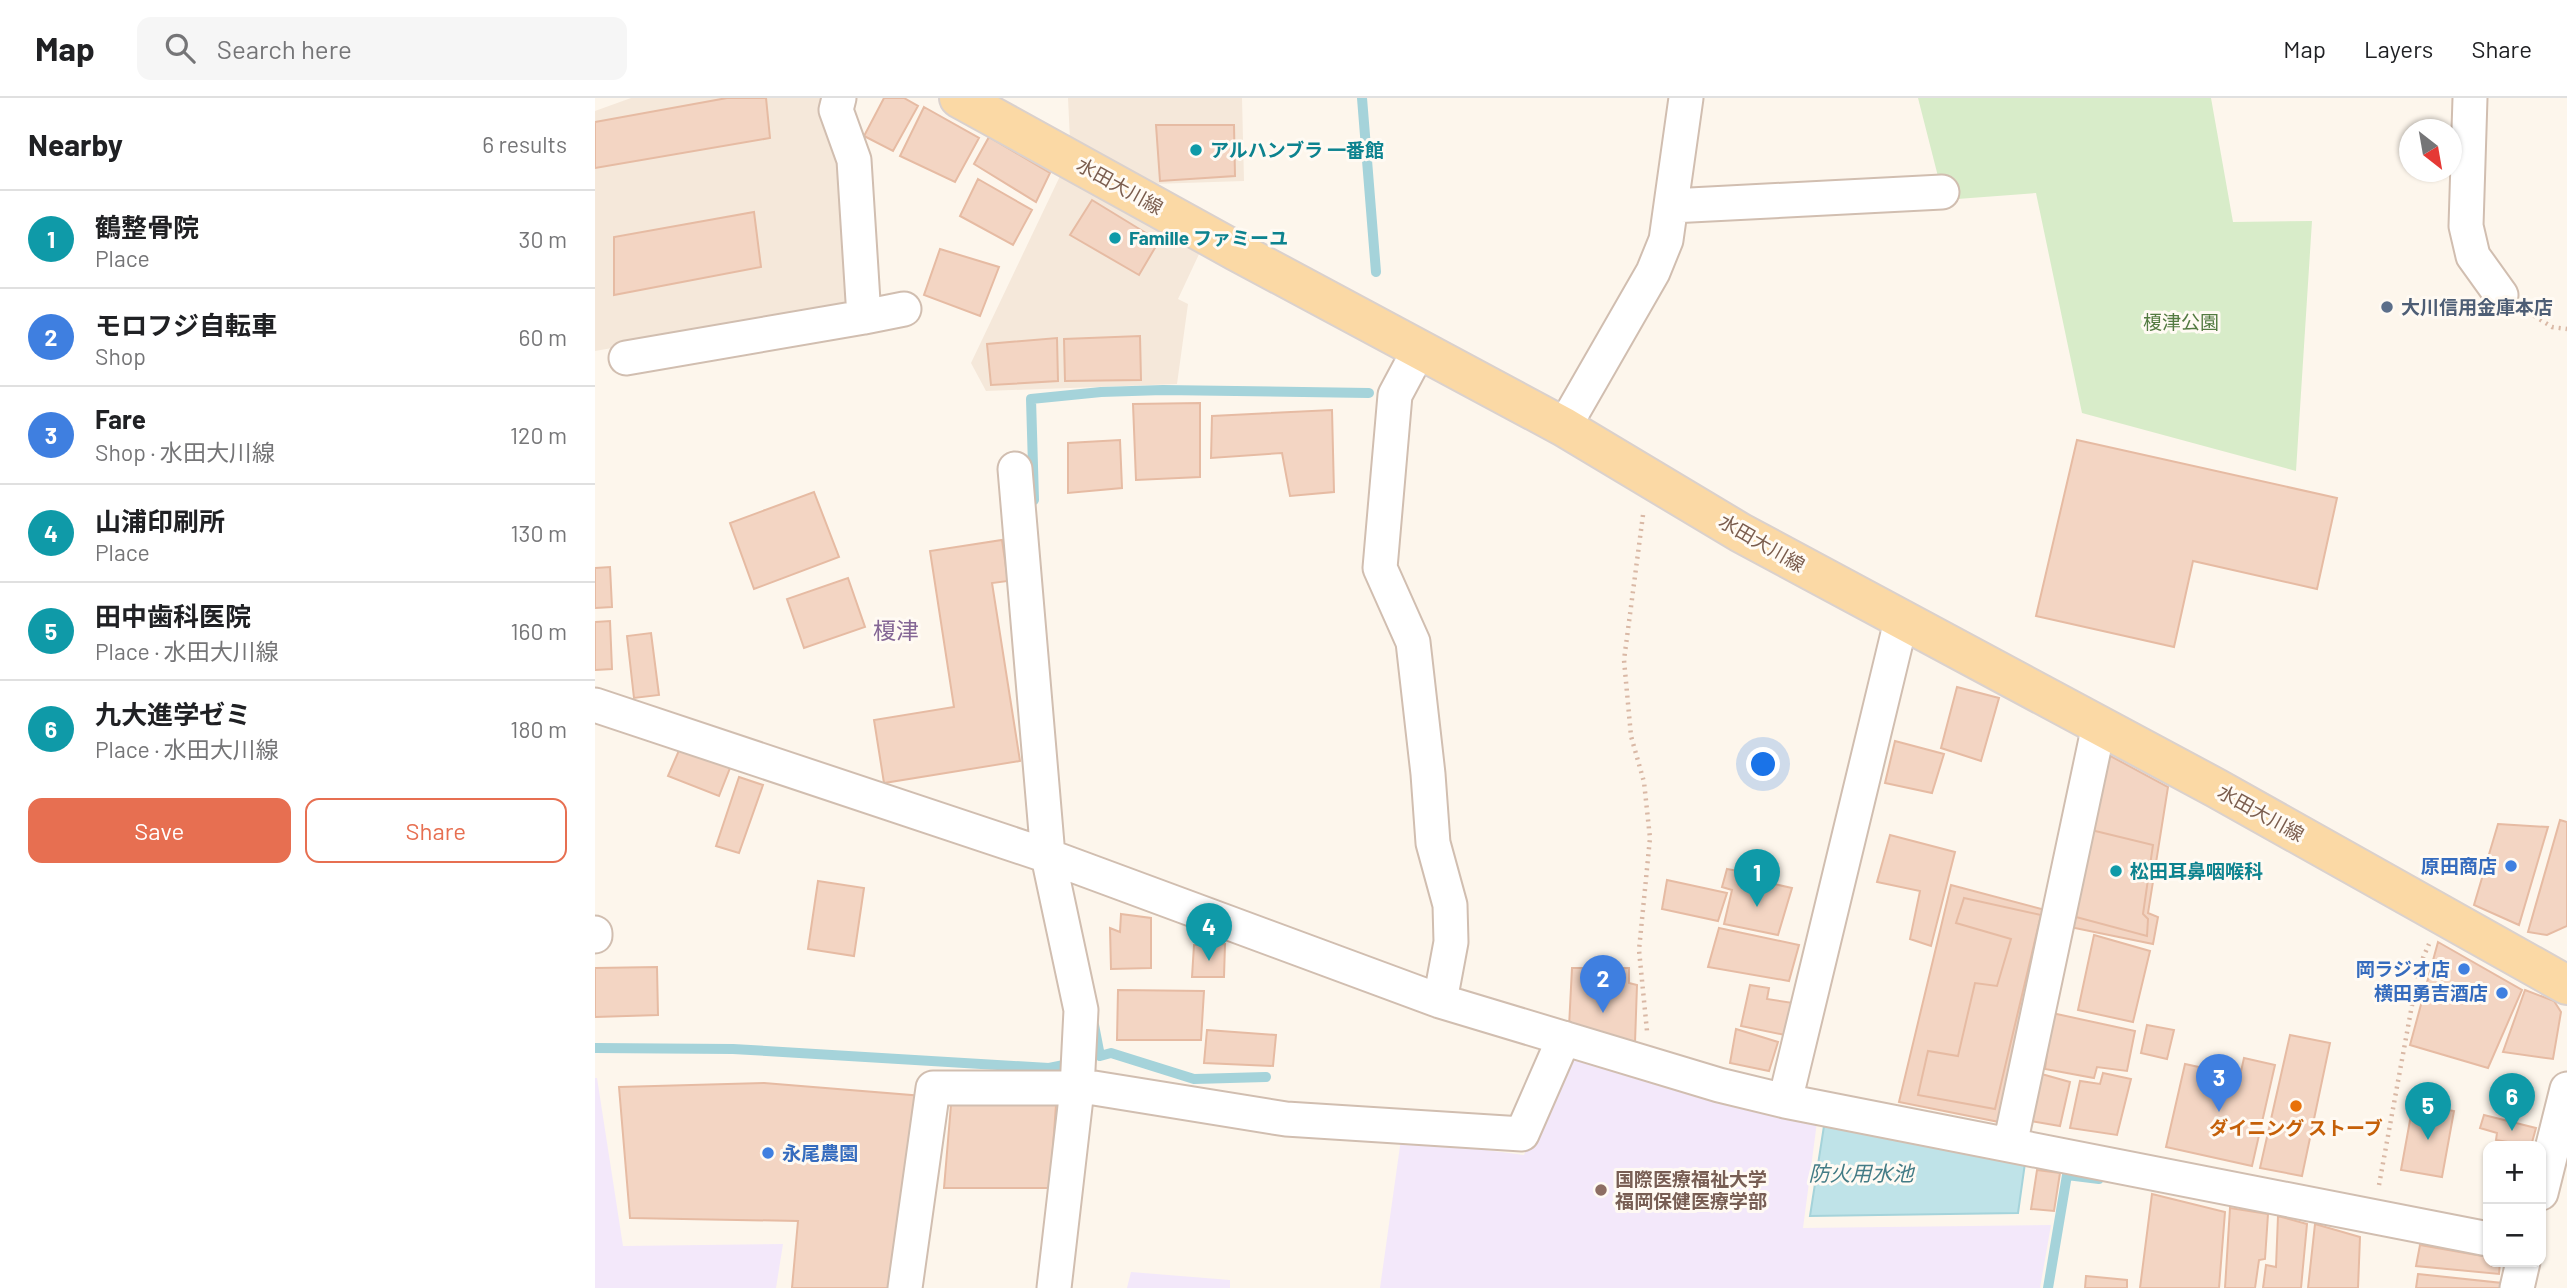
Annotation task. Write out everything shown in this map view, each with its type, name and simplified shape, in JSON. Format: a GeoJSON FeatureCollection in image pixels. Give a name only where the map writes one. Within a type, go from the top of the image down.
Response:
{"type":"FeatureCollection","features":[{"type":"Feature","properties":{"kind":"main road","name":"水田大川線"},"geometry":{"type":"LineString","coordinates":[[959,98],[1564,427],[1741,533],[2099,725],[2567,985]]}},
{"type":"Feature","properties":{"kind":"street"},"geometry":{"type":"LineString","coordinates":[[839,98],[836,110],[854,160],[865,317]]}},
{"type":"Feature","properties":{"kind":"street"},"geometry":{"type":"LineString","coordinates":[[1564,427],[1653,272],[1666,240],[1686,98]]}},
{"type":"Feature","properties":{"kind":"street"},"geometry":{"type":"LineString","coordinates":[[2470,98],[2466,226],[2473,256],[2501,295]]}},
{"type":"Feature","properties":{"kind":"street"},"geometry":{"type":"LineString","coordinates":[[1671,206],[1942,192]]}},
{"type":"Feature","properties":{"kind":"street"},"geometry":{"type":"LineString","coordinates":[[626,358],[904,309]]}},
{"type":"Feature","properties":{"kind":"street"},"geometry":{"type":"LineString","coordinates":[[1419,350],[1395,395],[1380,568],[1413,642],[1433,843],[1450,905],[1451,942],[1440,1001]]}},
{"type":"Feature","properties":{"kind":"street"},"geometry":{"type":"LineString","coordinates":[[1015,469],[1048,856],[1081,1010],[1077,1088],[1054,1288]]}},
{"type":"Feature","properties":{"kind":"street"},"geometry":{"type":"LineString","coordinates":[[1785,1101],[1901,621]]}},
{"type":"Feature","properties":{"kind":"street"},"geometry":{"type":"LineString","coordinates":[[595,705],[1048,856],[1440,1001],[1719,1085],[1785,1101],[2483,1238]]}},
{"type":"Feature","properties":{"kind":"street"},"geometry":{"type":"LineString","coordinates":[[2010,1145],[2099,725]]}},
{"type":"Feature","properties":{"kind":"street"},"geometry":{"type":"LineString","coordinates":[[905,1288],[933,1088],[1094,1088],[1286,1119],[1522,1134],[1565,1038]]}},
{"type":"Feature","properties":{"kind":"street"},"geometry":{"type":"LineString","coordinates":[[2546,1173],[2567,1089]]}},
{"type":"Feature","properties":{"kind":"street"},"geometry":{"type":"LineString","coordinates":[[2517,1288],[2522,1267]]}},
{"type":"Feature","properties":{"kind":"path"},"geometry":{"type":"LineString","coordinates":[[2501,295],[2552,327],[2567,329]]}},
{"type":"Feature","properties":{"kind":"path"},"geometry":{"type":"LineString","coordinates":[[1648,476],[1624,660],[1631,736],[1644,782],[1650,838],[1639,950],[1650,1063]]}},
{"type":"Feature","properties":{"kind":"path"},"geometry":{"type":"LineString","coordinates":[[2373,1216],[2419,967],[2441,914]]}},
{"type":"Feature","properties":{"kind":"shaded area"},"geometry":{"type":"Polygon","coordinates":[[[631,98],[826,98],[846,161],[852,306],[595,351],[595,111],[631,98]]]}},
{"type":"Feature","properties":{"kind":"shaded area"},"geometry":{"type":"Polygon","coordinates":[[[1068,98],[1242,98],[1244,181],[1153,184],[1070,140],[1068,98]]]}},
{"type":"Feature","properties":{"kind":"shaded area"},"geometry":{"type":"Polygon","coordinates":[[[1061,174],[1200,252],[1178,299],[1188,304],[1177,384],[986,391],[971,363],[1061,174]]]}},
{"type":"Feature","properties":{"kind":"shaded area","name":"国際医療福祉大学 福岡保健医療学部"},"geometry":{"type":"Polygon","coordinates":[[[1570,1051],[1817,1122],[1803,1228],[2051,1225],[2040,1288],[1380,1288],[1401,1139],[1524,1155],[1570,1051]]]}},
{"type":"Feature","properties":{"kind":"shaded area"},"geometry":{"type":"Polygon","coordinates":[[[595,1078],[623,1246],[783,1244],[776,1288],[595,1288],[595,1078]]]}},
{"type":"Feature","properties":{"kind":"shaded area"},"geometry":{"type":"Polygon","coordinates":[[[1131,1272],[1230,1280],[1230,1288],[1127,1288],[1131,1272]]]}},
{"type":"Feature","properties":{"kind":"green space","name":"榎津公園"},"geometry":{"type":"Polygon","coordinates":[[[1918,98],[2211,98],[2233,222],[2312,221],[2296,471],[2082,413],[2036,193],[1944,200],[1918,98]]]}},
{"type":"Feature","properties":{"kind":"water","name":"防火用水池"},"geometry":{"type":"Polygon","coordinates":[[[1824,1126],[2025,1163],[2018,1213],[1810,1216],[1824,1126]]]}},
{"type":"Feature","properties":{"kind":"building"},"geometry":{"type":"Polygon","coordinates":[[[727,98],[766,98],[770,138],[595,168],[595,122],[727,98]]]}},
{"type":"Feature","properties":{"kind":"building"},"geometry":{"type":"Polygon","coordinates":[[[884,98],[904,98],[918,106],[893,151],[864,136],[884,98]]]}},
{"type":"Feature","properties":{"kind":"building"},"geometry":{"type":"Polygon","coordinates":[[[924,107],[979,138],[955,182],[900,156],[924,107]]]}},
{"type":"Feature","properties":{"kind":"building","name":"アルハンブラ 一番館"},"geometry":{"type":"Polygon","coordinates":[[[1156,125],[1234,125],[1235,176],[1160,181],[1156,125]]]}},
{"type":"Feature","properties":{"kind":"building"},"geometry":{"type":"Polygon","coordinates":[[[989,137],[1050,173],[1036,202],[974,164],[989,137]]]}},
{"type":"Feature","properties":{"kind":"building"},"geometry":{"type":"Polygon","coordinates":[[[978,179],[1032,210],[1013,245],[960,216],[978,179]]]}},
{"type":"Feature","properties":{"kind":"building","name":"Famille ファミーユ"},"geometry":{"type":"Polygon","coordinates":[[[1092,200],[1159,241],[1139,275],[1070,235],[1092,200]]]}},
{"type":"Feature","properties":{"kind":"building"},"geometry":{"type":"Polygon","coordinates":[[[754,212],[761,267],[614,295],[614,237],[754,212]]]}},
{"type":"Feature","properties":{"kind":"building"},"geometry":{"type":"Polygon","coordinates":[[[940,249],[999,267],[980,316],[924,295],[940,249]]]}},
{"type":"Feature","properties":{"kind":"building"},"geometry":{"type":"Polygon","coordinates":[[[1140,336],[1141,380],[1065,381],[1064,339],[1140,336]]]}},
{"type":"Feature","properties":{"kind":"building"},"geometry":{"type":"Polygon","coordinates":[[[1057,338],[1058,381],[991,385],[987,344],[1057,338]]]}},
{"type":"Feature","properties":{"kind":"building"},"geometry":{"type":"Polygon","coordinates":[[[1200,403],[1200,477],[1136,480],[1133,404],[1200,403]]]}},
{"type":"Feature","properties":{"kind":"building"},"geometry":{"type":"Polygon","coordinates":[[[1332,410],[1334,492],[1290,496],[1282,453],[1211,458],[1212,416],[1332,410]]]}},
{"type":"Feature","properties":{"kind":"building"},"geometry":{"type":"Polygon","coordinates":[[[1120,440],[1122,488],[1068,493],[1068,443],[1120,440]]]}},
{"type":"Feature","properties":{"kind":"building"},"geometry":{"type":"Polygon","coordinates":[[[2077,440],[2337,498],[2317,589],[2193,561],[2174,647],[2036,616],[2077,440]]]}},
{"type":"Feature","properties":{"kind":"building"},"geometry":{"type":"Polygon","coordinates":[[[814,492],[839,557],[754,589],[730,523],[814,492]]]}},
{"type":"Feature","properties":{"kind":"building"},"geometry":{"type":"Polygon","coordinates":[[[1002,540],[1008,581],[992,583],[1020,761],[884,783],[874,720],[954,707],[930,551],[1002,540]]]}},
{"type":"Feature","properties":{"kind":"building"},"geometry":{"type":"Polygon","coordinates":[[[610,567],[612,607],[595,608],[595,568],[610,567]]]}},
{"type":"Feature","properties":{"kind":"building"},"geometry":{"type":"Polygon","coordinates":[[[848,578],[865,627],[804,648],[787,599],[848,578]]]}},
{"type":"Feature","properties":{"kind":"building"},"geometry":{"type":"Polygon","coordinates":[[[610,621],[612,669],[595,670],[595,622],[610,621]]]}},
{"type":"Feature","properties":{"kind":"building"},"geometry":{"type":"Polygon","coordinates":[[[651,633],[659,695],[634,698],[627,636],[651,633]]]}},
{"type":"Feature","properties":{"kind":"building"},"geometry":{"type":"Polygon","coordinates":[[[1957,687],[1999,698],[1981,761],[1941,748],[1957,687]]]}},
{"type":"Feature","properties":{"kind":"building"},"geometry":{"type":"Polygon","coordinates":[[[1895,741],[1944,754],[1932,793],[1885,783],[1895,741]]]}},
{"type":"Feature","properties":{"kind":"building"},"geometry":{"type":"Polygon","coordinates":[[[680,748],[730,768],[719,796],[668,776],[680,748]]]}},
{"type":"Feature","properties":{"kind":"building","name":"松田耳鼻咽喉科"},"geometry":{"type":"Polygon","coordinates":[[[2103,752],[2168,787],[2148,913],[2158,917],[2153,944],[2065,926],[2103,752]]]}},
{"type":"Feature","properties":{"kind":"building"},"geometry":{"type":"Polygon","coordinates":[[[739,777],[763,785],[739,853],[716,846],[739,777]]]}},
{"type":"Feature","properties":{"kind":"building"},"geometry":{"type":"Polygon","coordinates":[[[2560,820],[2567,822],[2567,926],[2547,935],[2528,932],[2560,820]]]}},
{"type":"Feature","properties":{"kind":"building","name":"原田商店"},"geometry":{"type":"Polygon","coordinates":[[[2498,824],[2548,827],[2519,925],[2474,905],[2498,824]]]}},
{"type":"Feature","properties":{"kind":"building"},"geometry":{"type":"Polygon","coordinates":[[[2087,829],[2153,845],[2143,914],[2148,919],[2147,936],[2076,917],[2087,829]]]}},
{"type":"Feature","properties":{"kind":"building"},"geometry":{"type":"Polygon","coordinates":[[[1890,835],[1955,852],[1931,946],[1910,939],[1920,891],[1877,882],[1890,835]]]}},
{"type":"Feature","properties":{"kind":"building"},"geometry":{"type":"Polygon","coordinates":[[[1727,869],[1756,874],[1756,880],[1792,888],[1778,935],[1724,924],[1732,890],[1722,887],[1727,869]]]}},
{"type":"Feature","properties":{"kind":"building"},"geometry":{"type":"Polygon","coordinates":[[[1667,880],[1727,893],[1718,921],[1662,909],[1667,880]]]}},
{"type":"Feature","properties":{"kind":"building"},"geometry":{"type":"Polygon","coordinates":[[[818,881],[864,888],[854,956],[808,949],[818,881]]]}},
{"type":"Feature","properties":{"kind":"building"},"geometry":{"type":"Polygon","coordinates":[[[1951,885],[2049,911],[2004,1123],[1899,1102],[1951,885]]]}},
{"type":"Feature","properties":{"kind":"building"},"geometry":{"type":"Polygon","coordinates":[[[1964,898],[2041,915],[1995,1109],[1918,1095],[1928,1051],[1958,1056],[1975,983],[1997,986],[2011,939],[1956,923],[1964,898]]]}},
{"type":"Feature","properties":{"kind":"building"},"geometry":{"type":"Polygon","coordinates":[[[1121,914],[1151,918],[1151,968],[1111,969],[1110,928],[1120,932],[1121,914]]]}},
{"type":"Feature","properties":{"kind":"building"},"geometry":{"type":"Polygon","coordinates":[[[1719,928],[1799,945],[1789,981],[1708,967],[1719,928]]]}},
{"type":"Feature","properties":{"kind":"building"},"geometry":{"type":"Polygon","coordinates":[[[2094,935],[2150,951],[2133,1022],[2078,1010],[2094,935]]]}},
{"type":"Feature","properties":{"kind":"building"},"geometry":{"type":"Polygon","coordinates":[[[2438,942],[2522,990],[2488,1068],[2410,1045],[2438,942]]]}},
{"type":"Feature","properties":{"kind":"building"},"geometry":{"type":"Polygon","coordinates":[[[1225,944],[1224,977],[1192,977],[1194,945],[1225,944]]]}},
{"type":"Feature","properties":{"kind":"building"},"geometry":{"type":"Polygon","coordinates":[[[657,967],[658,1015],[595,1017],[595,968],[657,967]]]}},
{"type":"Feature","properties":{"kind":"building"},"geometry":{"type":"Polygon","coordinates":[[[1572,968],[1629,968],[1629,983],[1637,985],[1635,1043],[1569,1027],[1572,968]]]}},
{"type":"Feature","properties":{"kind":"building"},"geometry":{"type":"Polygon","coordinates":[[[1750,985],[1769,988],[1767,999],[1793,1003],[1785,1035],[1741,1026],[1750,985]]]}},
{"type":"Feature","properties":{"kind":"building"},"geometry":{"type":"Polygon","coordinates":[[[1118,990],[1204,991],[1201,1040],[1117,1040],[1118,990]]]}},
{"type":"Feature","properties":{"kind":"building"},"geometry":{"type":"Polygon","coordinates":[[[2525,990],[2554,1001],[2561,1012],[2553,1059],[2503,1052],[2525,990]]]}},
{"type":"Feature","properties":{"kind":"building"},"geometry":{"type":"Polygon","coordinates":[[[2052,1013],[2135,1031],[2127,1071],[2097,1067],[2094,1078],[2045,1069],[2052,1013]]]}},
{"type":"Feature","properties":{"kind":"building"},"geometry":{"type":"Polygon","coordinates":[[[2147,1025],[2174,1030],[2167,1059],[2141,1053],[2147,1025]]]}},
{"type":"Feature","properties":{"kind":"building"},"geometry":{"type":"Polygon","coordinates":[[[1736,1029],[1778,1042],[1769,1071],[1730,1063],[1736,1029]]]}},
{"type":"Feature","properties":{"kind":"building"},"geometry":{"type":"Polygon","coordinates":[[[1207,1030],[1276,1035],[1273,1066],[1204,1063],[1207,1030]]]}},
{"type":"Feature","properties":{"kind":"building","name":"ダイニング ストーブ"},"geometry":{"type":"Polygon","coordinates":[[[2290,1035],[2330,1043],[2302,1176],[2260,1168],[2290,1035]]]}},
{"type":"Feature","properties":{"kind":"building"},"geometry":{"type":"Polygon","coordinates":[[[2244,1058],[2275,1065],[2252,1166],[2166,1147],[2185,1064],[2240,1076],[2244,1058]]]}},
{"type":"Feature","properties":{"kind":"building"},"geometry":{"type":"Polygon","coordinates":[[[2038,1073],[2070,1082],[2060,1126],[2030,1121],[2038,1073]]]}},
{"type":"Feature","properties":{"kind":"building"},"geometry":{"type":"Polygon","coordinates":[[[2103,1073],[2131,1079],[2117,1135],[2070,1128],[2080,1081],[2100,1084],[2103,1073]]]}},
{"type":"Feature","properties":{"kind":"building","name":"永尾農園"},"geometry":{"type":"Polygon","coordinates":[[[764,1083],[923,1096],[896,1288],[792,1288],[798,1221],[630,1218],[619,1087],[764,1083]]]}},
{"type":"Feature","properties":{"kind":"building"},"geometry":{"type":"Polygon","coordinates":[[[2413,1104],[2454,1111],[2442,1177],[2401,1170],[2413,1104]]]}},
{"type":"Feature","properties":{"kind":"building"},"geometry":{"type":"Polygon","coordinates":[[[951,1105],[1056,1105],[1050,1188],[944,1188],[951,1105]]]}},
{"type":"Feature","properties":{"kind":"building"},"geometry":{"type":"Polygon","coordinates":[[[2484,1115],[2536,1128],[2532,1141],[2502,1141],[2496,1140],[2497,1133],[2480,1128],[2484,1115]]]}},
{"type":"Feature","properties":{"kind":"building"},"geometry":{"type":"Polygon","coordinates":[[[2037,1170],[2060,1173],[2054,1211],[2031,1209],[2037,1170]]]}},
{"type":"Feature","properties":{"kind":"building"},"geometry":{"type":"Polygon","coordinates":[[[2152,1194],[2225,1212],[2219,1288],[2140,1288],[2152,1194]]]}},
{"type":"Feature","properties":{"kind":"building"},"geometry":{"type":"Polygon","coordinates":[[[2230,1208],[2268,1214],[2265,1259],[2259,1260],[2255,1288],[2225,1288],[2230,1208]]]}},
{"type":"Feature","properties":{"kind":"building"},"geometry":{"type":"Polygon","coordinates":[[[2278,1216],[2307,1224],[2301,1288],[2263,1288],[2266,1265],[2276,1267],[2278,1216]]]}},
{"type":"Feature","properties":{"kind":"building"},"geometry":{"type":"Polygon","coordinates":[[[2315,1224],[2360,1237],[2358,1288],[2308,1288],[2315,1224]]]}},
{"type":"Feature","properties":{"kind":"building"},"geometry":{"type":"Polygon","coordinates":[[[2420,1245],[2483,1256],[2483,1267],[2500,1267],[2499,1274],[2416,1266],[2420,1245]]]}},
{"type":"Feature","properties":{"kind":"building"},"geometry":{"type":"Polygon","coordinates":[[[2418,1274],[2502,1283],[2501,1288],[2416,1288],[2418,1274]]]}},
{"type":"Feature","properties":{"kind":"building"},"geometry":{"type":"Polygon","coordinates":[[[2086,1276],[2127,1280],[2127,1288],[2085,1288],[2086,1276]]]}},
{"type":"Feature","properties":{"kind":"waterway"},"geometry":{"type":"LineString","coordinates":[[1362,98],[1376,272]]}},
{"type":"Feature","properties":{"kind":"waterway"},"geometry":{"type":"LineString","coordinates":[[1034,500],[1031,399],[1101,392],[1163,390],[1369,393]]}},
{"type":"Feature","properties":{"kind":"waterway"},"geometry":{"type":"LineString","coordinates":[[1094,1025],[1100,1056],[1111,1053],[1194,1079],[1266,1077]]}},
{"type":"Feature","properties":{"kind":"waterway"},"geometry":{"type":"LineString","coordinates":[[595,1048],[733,1049],[1049,1068],[1069,1064]]}},
{"type":"Feature","properties":{"kind":"waterway"},"geometry":{"type":"LineString","coordinates":[[2048,1288],[2067,1175],[2099,1179]]}},
{"type":"Feature","properties":{"kind":"place","name":"アルハンブラ 一番館"},"geometry":{"type":"Point","coordinates":[1196,150]}},
{"type":"Feature","properties":{"kind":"place","name":"Famille ファミーユ"},"geometry":{"type":"Point","coordinates":[1115,238]}},
{"type":"Feature","properties":{"kind":"place","name":"大川信用金庫本店"},"geometry":{"type":"Point","coordinates":[2387,307]}},
{"type":"Feature","properties":{"kind":"place","name":"原田商店"},"geometry":{"type":"Point","coordinates":[2511,866]}},
{"type":"Feature","properties":{"kind":"place","name":"松田耳鼻咽喉科"},"geometry":{"type":"Point","coordinates":[2116,871]}},
{"type":"Feature","properties":{"kind":"place","name":"鶴整骨院"},"geometry":{"type":"Point","coordinates":[1757,907]}},
{"type":"Feature","properties":{"kind":"place","name":"山浦印刷所"},"geometry":{"type":"Point","coordinates":[1209,961]}},
{"type":"Feature","properties":{"kind":"place","name":"岡ラジオ店"},"geometry":{"type":"Point","coordinates":[2464,969]}},
{"type":"Feature","properties":{"kind":"place","name":"横田勇吉酒店"},"geometry":{"type":"Point","coordinates":[2502,993]}},
{"type":"Feature","properties":{"kind":"place","name":"モロフジ自転車"},"geometry":{"type":"Point","coordinates":[1603,1013]}},
{"type":"Feature","properties":{"kind":"place","name":"ダイニング ストーブ"},"geometry":{"type":"Point","coordinates":[2296,1106]}},
{"type":"Feature","properties":{"kind":"place","name":"Fare"},"geometry":{"type":"Point","coordinates":[2219,1112]}},
{"type":"Feature","properties":{"kind":"place","name":"九大進学ゼミ"},"geometry":{"type":"Point","coordinates":[2512,1131]}},
{"type":"Feature","properties":{"kind":"place","name":"田中歯科医院"},"geometry":{"type":"Point","coordinates":[2428,1140]}},
{"type":"Feature","properties":{"kind":"place","name":"永尾農園"},"geometry":{"type":"Point","coordinates":[768,1153]}},
{"type":"Feature","properties":{"kind":"place","name":"国際医療福祉大学 福岡保健医療学部"},"geometry":{"type":"Point","coordinates":[1601,1190]}},
{"type":"Feature","properties":{"kind":"district","name":"榎津"},"geometry":{"type":"Point","coordinates":[896,631]}}]}
